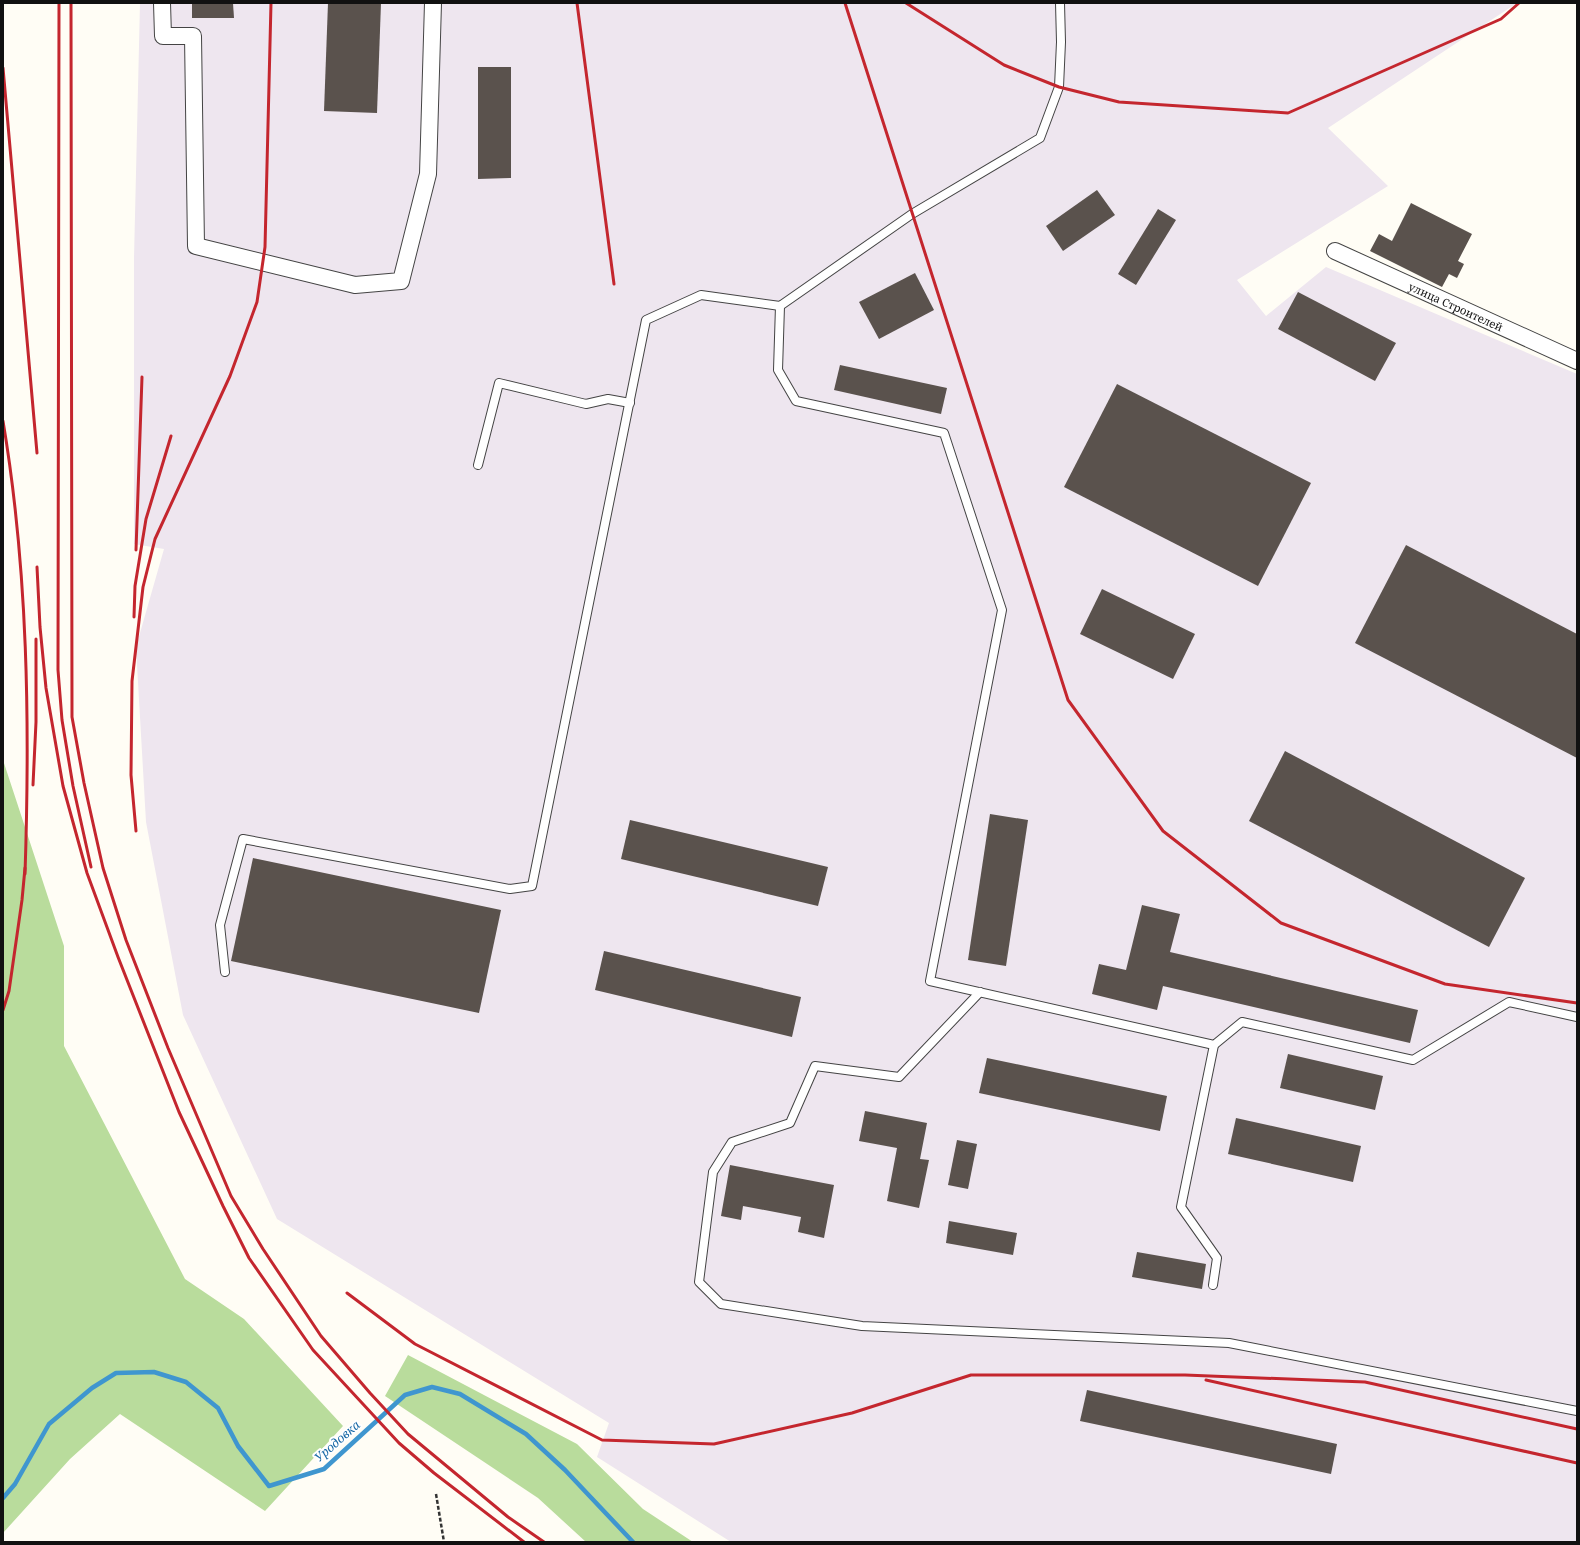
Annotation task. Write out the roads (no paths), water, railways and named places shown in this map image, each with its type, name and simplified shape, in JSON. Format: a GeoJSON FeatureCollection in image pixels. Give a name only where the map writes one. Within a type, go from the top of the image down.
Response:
{"type":"FeatureCollection","features":[{"type":"Feature","properties":{"kind":"street"},"geometry":{"type":"LineString","coordinates":[[162,3],[163,36],[193,36],[196,246],[356,285],[401,281],[428,174],[434,3]]}},
{"type":"Feature","properties":{"kind":"street","name":"улица Строителей"},"geometry":{"type":"LineString","coordinates":[[1335,251],[1577,361]]}},
{"type":"Feature","properties":{"kind":"lane"},"geometry":{"type":"LineString","coordinates":[[225,972],[220,925],[243,839],[510,889],[532,886],[646,320],[701,295],[780,306],[912,214],[1040,138],[1059,87],[1061,42],[1060,3]]}},
{"type":"Feature","properties":{"kind":"lane"},"geometry":{"type":"LineString","coordinates":[[780,306],[778,370],[796,401],[944,433],[1002,610],[930,981],[1214,1045]]}},
{"type":"Feature","properties":{"kind":"lane"},"geometry":{"type":"LineString","coordinates":[[478,466],[499,383],[586,404],[608,399],[630,404]]}},
{"type":"Feature","properties":{"kind":"lane"},"geometry":{"type":"LineString","coordinates":[[980,992],[899,1077],[815,1066],[790,1123],[732,1142],[713,1172],[699,1282],[721,1304],[862,1326],[1229,1342],[1577,1411]]}},
{"type":"Feature","properties":{"kind":"lane"},"geometry":{"type":"LineString","coordinates":[[1212,1285],[1217,1258],[1181,1207],[1214,1045],[1242,1022],[1413,1060],[1509,1002],[1577,1017]]}},
{"type":"Feature","properties":{"kind":"waterway","name":"Уродовка"},"geometry":{"type":"LineString","coordinates":[[3,1498],[15,1484],[49,1424],[92,1388],[116,1373],[154,1372],[186,1382],[218,1408],[238,1446],[269,1486],[324,1469],[405,1395],[432,1387],[460,1394],[526,1434],[565,1470],[633,1542]]}},
{"type":"Feature","properties":{"kind":"railway"},"geometry":{"type":"LineString","coordinates":[[59,3],[58,670],[62,720],[73,786],[91,867]]}},
{"type":"Feature","properties":{"kind":"railway"},"geometry":{"type":"LineString","coordinates":[[71,3],[72,717],[84,783],[103,868],[126,940],[168,1048],[231,1196],[263,1249],[321,1336],[408,1434],[508,1517],[544,1542]]}},
{"type":"Feature","properties":{"kind":"railway"},"geometry":{"type":"LineString","coordinates":[[136,831],[131,775],[132,681],[143,587],[155,539],[230,376],[257,302],[265,247],[271,3]]}},
{"type":"Feature","properties":{"kind":"railway"},"geometry":{"type":"LineString","coordinates":[[577,3],[614,284]]}},
{"type":"Feature","properties":{"kind":"railway"},"geometry":{"type":"LineString","coordinates":[[845,3],[1068,700],[1163,831],[1281,923],[1445,984],[1577,1003]]}},
{"type":"Feature","properties":{"kind":"railway"},"geometry":{"type":"LineString","coordinates":[[906,3],[1004,65],[1059,87],[1119,102],[1288,113],[1501,19],[1519,3]]}},
{"type":"Feature","properties":{"kind":"railway"},"geometry":{"type":"LineString","coordinates":[[3,68],[37,453]]}},
{"type":"Feature","properties":{"kind":"railway"},"geometry":{"type":"LineString","coordinates":[[136,550],[142,377]]}},
{"type":"Feature","properties":{"kind":"railway"},"geometry":{"type":"LineString","coordinates":[[3,421],[18,533],[25,647],[27,704],[27,817],[25,874]]}},
{"type":"Feature","properties":{"kind":"railway"},"geometry":{"type":"LineString","coordinates":[[134,617],[135,586],[146,519],[171,436]]}},
{"type":"Feature","properties":{"kind":"railway"},"geometry":{"type":"LineString","coordinates":[[37,567],[40,627],[46,688],[63,786],[87,873],[118,957],[179,1112],[223,1206],[249,1258],[313,1350],[399,1443],[434,1473],[524,1542]]}},
{"type":"Feature","properties":{"kind":"railway"},"geometry":{"type":"LineString","coordinates":[[33,785],[36,722],[36,639]]}},
{"type":"Feature","properties":{"kind":"railway"},"geometry":{"type":"LineString","coordinates":[[3,1010],[9,991],[25,868]]}},
{"type":"Feature","properties":{"kind":"railway"},"geometry":{"type":"LineString","coordinates":[[347,1293],[415,1344],[602,1440],[714,1444],[852,1413],[971,1375],[1185,1375],[1365,1382],[1577,1429]]}},
{"type":"Feature","properties":{"kind":"railway"},"geometry":{"type":"LineString","coordinates":[[1206,1380],[1577,1463]]}}]}
